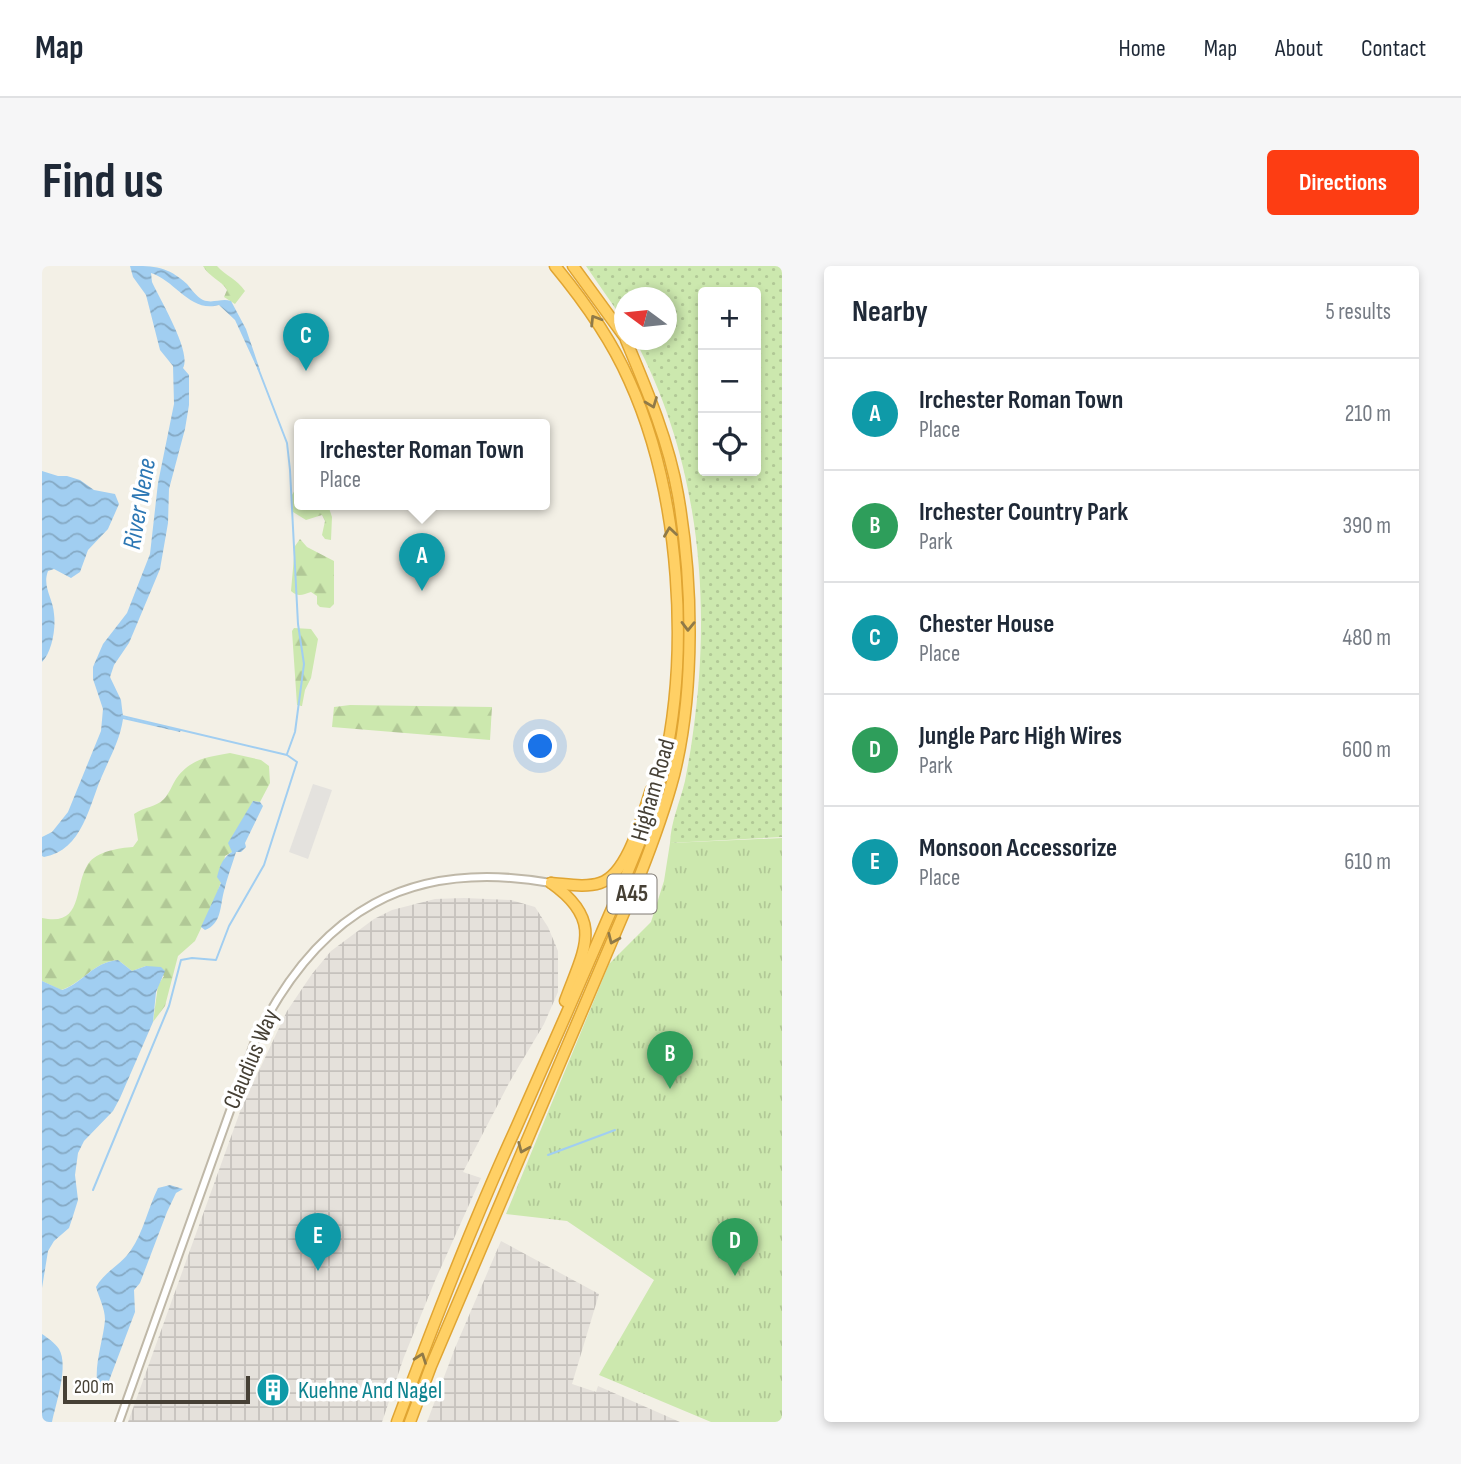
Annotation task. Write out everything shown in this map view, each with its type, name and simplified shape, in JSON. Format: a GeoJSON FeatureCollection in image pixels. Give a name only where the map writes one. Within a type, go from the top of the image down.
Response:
{"type":"FeatureCollection","features":[{"type":"Feature","properties":{"kind":"highway","name":"Higham Road"},"geometry":{"type":"LineString","coordinates":[[397,1422],[437,1314],[493,1178],[628,872],[651,812],[668,747],[674,705],[678,624],[671,540],[659,469],[630,381],[579,294],[555,266]]}},
{"type":"Feature","properties":{"kind":"highway","name":"Higham Road"},"geometry":{"type":"LineString","coordinates":[[573,266],[614,323]]}},
{"type":"Feature","properties":{"kind":"highway","name":"Higham Road"},"geometry":{"type":"LineString","coordinates":[[410,1422],[640,875],[659,827],[674,773],[684,723],[689,588],[678,494],[655,410],[630,350]]}},
{"type":"Feature","properties":{"kind":"highway"},"geometry":{"type":"LineString","coordinates":[[551,883],[599,884],[620,869],[668,747]]}},
{"type":"Feature","properties":{"kind":"highway"},"geometry":{"type":"LineString","coordinates":[[551,883],[579,907],[585,921],[586,939],[551,1049]]}},
{"type":"Feature","properties":{"kind":"street","name":"Claudius Way"},"geometry":{"type":"LineString","coordinates":[[119,1422],[256,1038],[269,1011],[310,952],[340,925],[399,891],[440,880],[482,875],[551,883]]}},
{"type":"Feature","properties":{"kind":"shaded area"},"geometry":{"type":"Polygon","coordinates":[[[313,784],[332,790],[308,859],[289,852],[313,784]]]}},
{"type":"Feature","properties":{"kind":"shaded area"},"geometry":{"type":"Polygon","coordinates":[[[435,899],[511,900],[535,907],[548,927],[558,951],[558,992],[544,1024],[509,1083],[463,1172],[481,1178],[434,1283],[404,1357],[382,1422],[128,1422],[241,1109],[287,1011],[331,951],[374,919],[392,910],[435,899]]]}},
{"type":"Feature","properties":{"kind":"shaded area"},"geometry":{"type":"Polygon","coordinates":[[[501,1241],[599,1294],[572,1384],[596,1392],[598,1386],[680,1422],[427,1422],[501,1241]]]}},
{"type":"Feature","properties":{"kind":"green space"},"geometry":{"type":"Polygon","coordinates":[[[203,266],[217,266],[242,287],[245,291],[235,304],[224,297],[227,290],[203,266]]]}},
{"type":"Feature","properties":{"kind":"green space"},"geometry":{"type":"Polygon","coordinates":[[[586,266],[782,266],[782,837],[670,843],[685,781],[699,683],[700,582],[686,482],[674,433],[657,386],[640,350],[677,350],[677,287],[614,287],[614,307],[586,266]]]}},
{"type":"Feature","properties":{"kind":"green space"},"geometry":{"type":"Polygon","coordinates":[[[294,492],[294,510],[330,510],[331,540],[322,535],[325,521],[322,515],[306,520],[293,512],[294,492]]]}},
{"type":"Feature","properties":{"kind":"green space"},"geometry":{"type":"Polygon","coordinates":[[[300,539],[307,547],[334,561],[334,604],[330,608],[320,607],[317,604],[317,596],[311,592],[300,595],[291,591],[295,546],[300,539]]]}},
{"type":"Feature","properties":{"kind":"green space"},"geometry":{"type":"Polygon","coordinates":[[[294,628],[311,629],[318,639],[311,678],[302,706],[297,705],[292,631],[294,628]]]}},
{"type":"Feature","properties":{"kind":"green space"},"geometry":{"type":"Polygon","coordinates":[[[334,707],[492,707],[490,740],[332,727],[334,707]]]}},
{"type":"Feature","properties":{"kind":"green space"},"geometry":{"type":"Polygon","coordinates":[[[230,753],[261,760],[269,766],[270,783],[260,802],[253,801],[231,847],[232,852],[225,856],[215,899],[195,941],[178,956],[165,1006],[153,1022],[158,985],[164,976],[146,966],[132,971],[118,960],[109,962],[61,990],[42,981],[42,918],[65,917],[71,911],[83,874],[88,864],[97,856],[133,847],[138,840],[134,814],[164,799],[181,772],[193,763],[230,753]]]}},
{"type":"Feature","properties":{"kind":"green space"},"geometry":{"type":"Polygon","coordinates":[[[782,838],[782,1422],[711,1422],[599,1375],[654,1280],[567,1221],[506,1214],[609,964],[651,922],[664,881],[670,843],[782,838]]]}},
{"type":"Feature","properties":{"kind":"water"},"geometry":{"type":"Polygon","coordinates":[[[130,266],[167,270],[180,278],[203,300],[231,301],[246,329],[260,370],[235,320],[219,305],[209,306],[191,300],[151,273],[152,282],[183,350],[183,368],[189,375],[189,405],[169,489],[168,523],[160,569],[129,643],[114,665],[110,677],[121,700],[123,717],[181,730],[180,732],[123,719],[117,741],[83,825],[68,845],[57,853],[44,857],[42,837],[52,832],[68,812],[101,731],[103,709],[93,679],[93,667],[103,644],[127,613],[150,554],[158,483],[174,404],[173,366],[160,350],[146,295],[133,277],[130,266]]]}},
{"type":"Feature","properties":{"kind":"water"},"geometry":{"type":"Polygon","coordinates":[[[42,471],[80,480],[94,490],[115,494],[119,504],[108,529],[88,550],[80,572],[71,578],[54,569],[48,571],[46,582],[53,608],[54,626],[51,646],[42,662],[42,471]]]}},
{"type":"Feature","properties":{"kind":"water"},"geometry":{"type":"Polygon","coordinates":[[[253,801],[260,802],[263,806],[245,843],[246,847],[241,852],[236,852],[217,919],[205,930],[201,927],[221,883],[217,877],[219,869],[232,852],[228,843],[253,801]]]}},
{"type":"Feature","properties":{"kind":"water"},"geometry":{"type":"Polygon","coordinates":[[[118,960],[132,971],[146,966],[161,967],[165,971],[156,992],[153,1022],[120,1098],[113,1111],[84,1141],[78,1153],[75,1175],[78,1200],[69,1228],[54,1241],[48,1251],[42,1288],[42,981],[62,990],[101,965],[118,960]]]}},
{"type":"Feature","properties":{"kind":"water"},"geometry":{"type":"Polygon","coordinates":[[[170,1185],[183,1189],[176,1193],[140,1283],[134,1290],[135,1312],[104,1394],[100,1394],[97,1367],[105,1320],[96,1287],[131,1250],[158,1188],[170,1185]]]}},
{"type":"Feature","properties":{"kind":"water"},"geometry":{"type":"Polygon","coordinates":[[[42,1334],[56,1345],[62,1356],[61,1385],[52,1422],[42,1422],[42,1334]]]}},
{"type":"Feature","properties":{"kind":"waterway"},"geometry":{"type":"LineString","coordinates":[[258,368],[287,443],[290,470],[298,624],[304,664],[295,732],[287,754]]}},
{"type":"Feature","properties":{"kind":"waterway"},"geometry":{"type":"LineString","coordinates":[[93,1190],[169,1006],[181,960],[216,960],[229,926],[264,865],[297,762],[287,755],[122,716]]}},
{"type":"Feature","properties":{"kind":"waterway"},"geometry":{"type":"LineString","coordinates":[[548,1155],[615,1130]]}},
{"type":"Feature","properties":{"kind":"place","name":"Chester House"},"geometry":{"type":"Point","coordinates":[306,371]}},
{"type":"Feature","properties":{"kind":"place","name":"Irchester Roman Town"},"geometry":{"type":"Point","coordinates":[422,591]}},
{"type":"Feature","properties":{"kind":"place","name":"Irchester Country Park"},"geometry":{"type":"Point","coordinates":[670,1089]}},
{"type":"Feature","properties":{"kind":"place","name":"Monsoon Accessorize"},"geometry":{"type":"Point","coordinates":[318,1271]}},
{"type":"Feature","properties":{"kind":"place","name":"Jungle Parc High Wires"},"geometry":{"type":"Point","coordinates":[735,1276]}},
{"type":"Feature","properties":{"kind":"place","name":"Kuehne And Nagel"},"geometry":{"type":"Point","coordinates":[273,1390]}},
{"type":"Feature","properties":{"kind":"water label","name":"River Nene"},"geometry":{"type":"Point","coordinates":[140,504]}}]}
